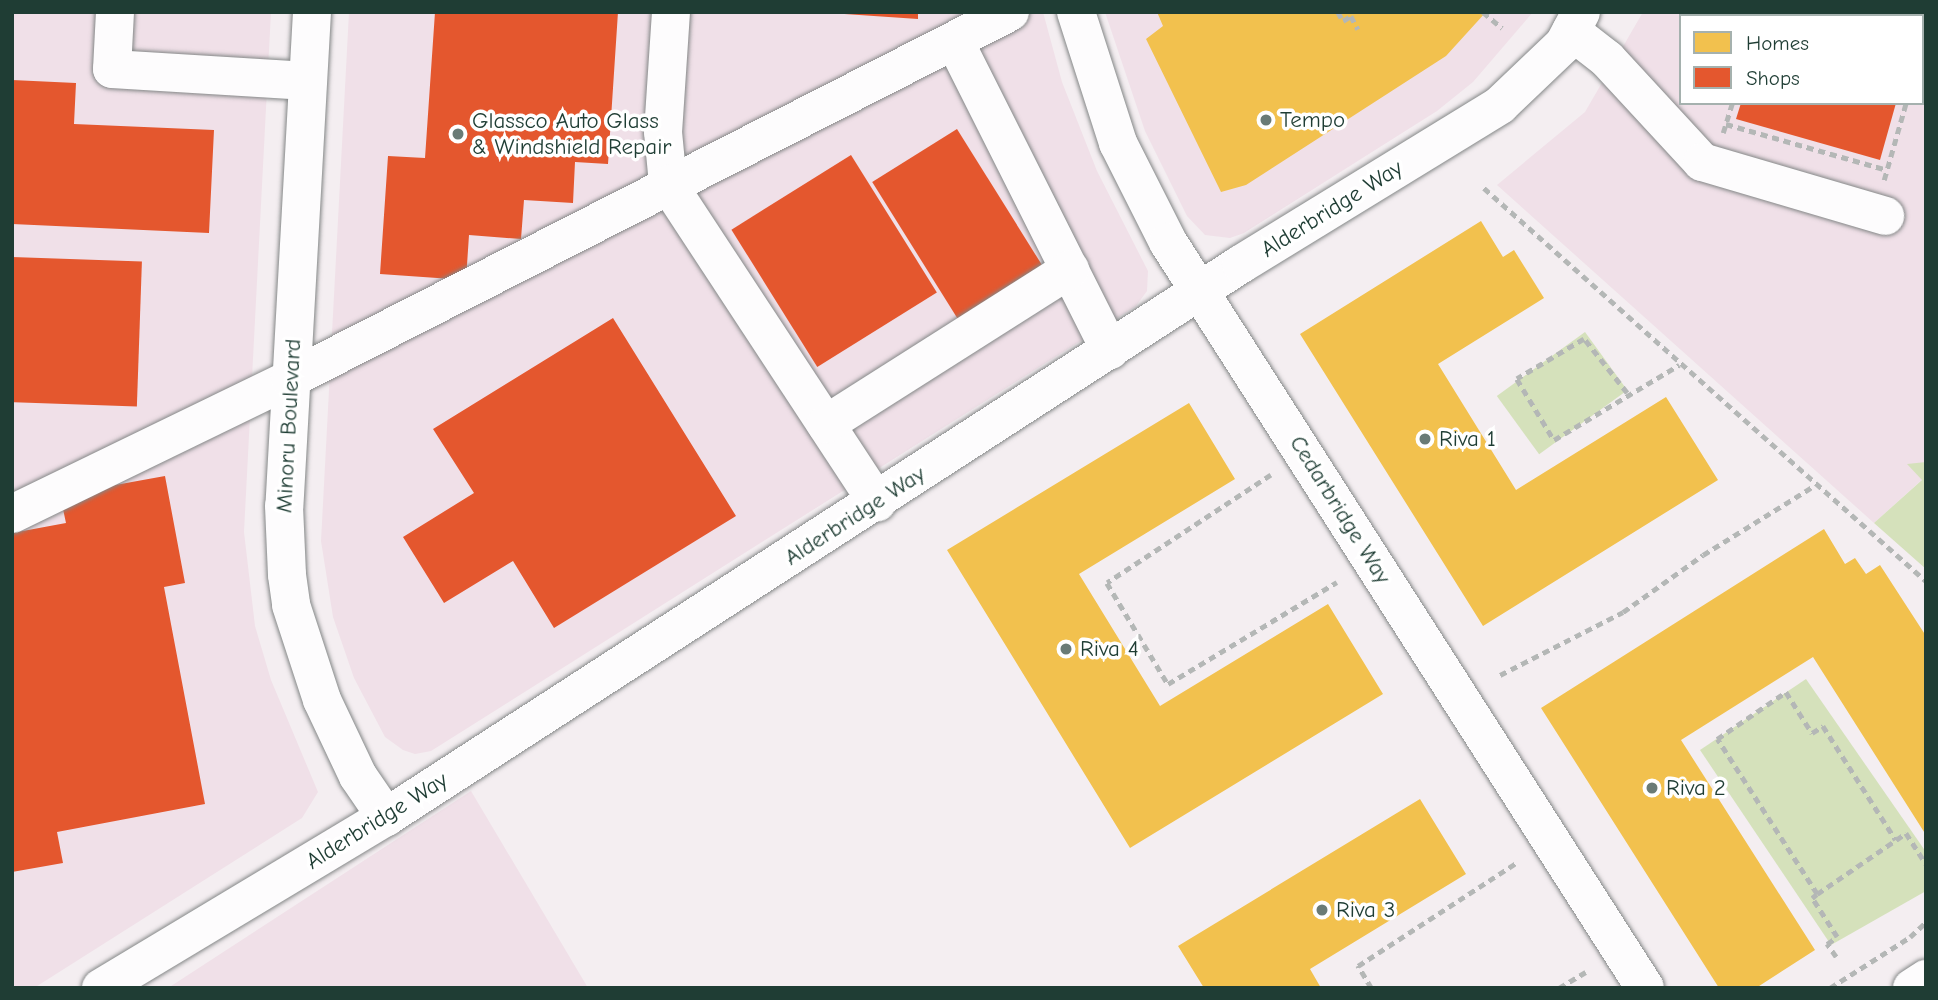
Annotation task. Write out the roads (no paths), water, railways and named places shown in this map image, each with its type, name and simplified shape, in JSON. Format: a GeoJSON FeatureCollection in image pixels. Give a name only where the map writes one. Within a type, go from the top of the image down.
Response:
{"type":"FeatureCollection","features":[{"type":"Feature","properties":{"kind":"street"},"geometry":{"type":"LineString","coordinates":[[105,12],[115,13],[112,69],[308,81]]}},
{"type":"Feature","properties":{"kind":"street","name":"Minoru Boulevard"},"geometry":{"type":"LineString","coordinates":[[312,12],[284,506],[291,605],[322,700],[358,776],[386,817]]}},
{"type":"Feature","properties":{"kind":"street"},"geometry":{"type":"LineString","coordinates":[[671,12],[663,132],[668,184],[877,502]]}},
{"type":"Feature","properties":{"kind":"street"},"geometry":{"type":"LineString","coordinates":[[12,514],[290,379],[1010,12]]}},
{"type":"Feature","properties":{"kind":"street","name":"Cedarbridge Way"},"geometry":{"type":"LineString","coordinates":[[1076,12],[1118,143],[1168,242],[1644,988]]}},
{"type":"Feature","properties":{"kind":"street"},"geometry":{"type":"LineString","coordinates":[[1576,22],[1702,162],[1879,215]]}},
{"type":"Feature","properties":{"kind":"street","name":"Alderbridge Way"},"geometry":{"type":"LineString","coordinates":[[101,988],[386,817],[1200,291],[1500,105],[1533,77],[1576,22]]}},
{"type":"Feature","properties":{"kind":"street"},"geometry":{"type":"LineString","coordinates":[[955,42],[1110,349]]}},
{"type":"Feature","properties":{"kind":"street"},"geometry":{"type":"LineString","coordinates":[[826,424],[1070,269]]}},
{"type":"Feature","properties":{"kind":"street"},"geometry":{"type":"LineString","coordinates":[[1912,988],[1926,979]]}},
{"type":"Feature","properties":{"kind":"place","name":"Tempo"},"geometry":{"type":"Point","coordinates":[1266,120]}},
{"type":"Feature","properties":{"kind":"place","name":"Glassco Auto Glass & Windshield Repair"},"geometry":{"type":"Point","coordinates":[458,134]}},
{"type":"Feature","properties":{"kind":"place","name":"Riva 1"},"geometry":{"type":"Point","coordinates":[1425,439]}},
{"type":"Feature","properties":{"kind":"place","name":"Riva 4"},"geometry":{"type":"Point","coordinates":[1066,649]}},
{"type":"Feature","properties":{"kind":"place","name":"Riva 2"},"geometry":{"type":"Point","coordinates":[1652,788]}},
{"type":"Feature","properties":{"kind":"place","name":"Riva 3"},"geometry":{"type":"Point","coordinates":[1322,910]}}]}
